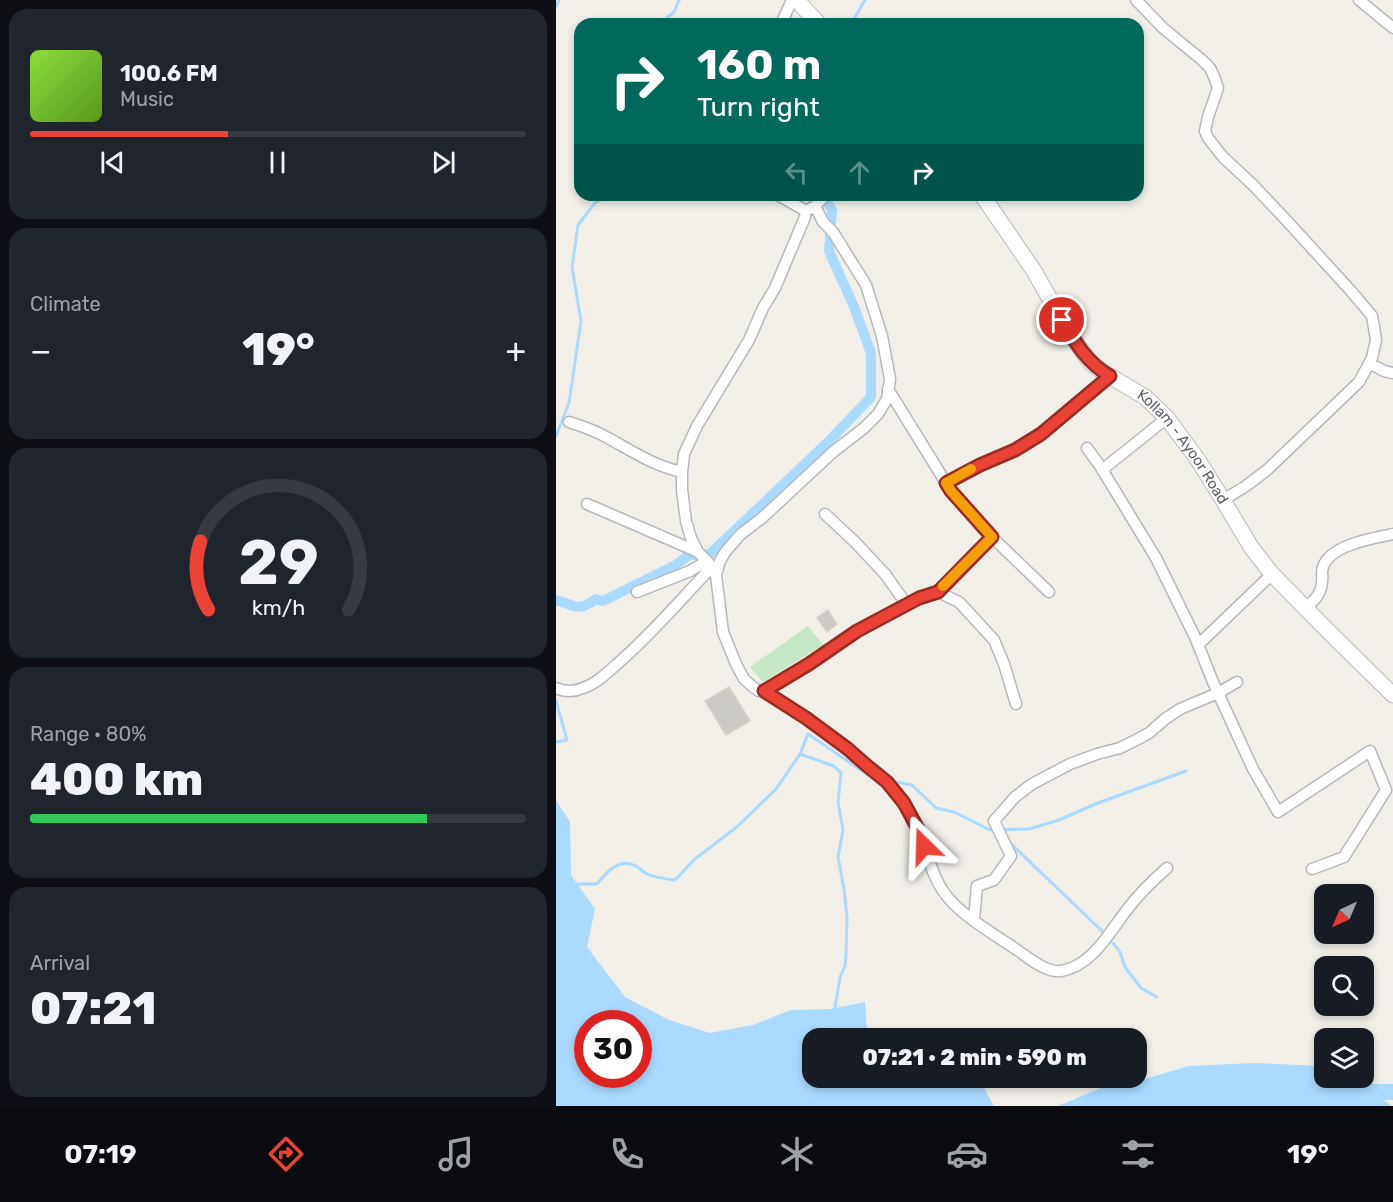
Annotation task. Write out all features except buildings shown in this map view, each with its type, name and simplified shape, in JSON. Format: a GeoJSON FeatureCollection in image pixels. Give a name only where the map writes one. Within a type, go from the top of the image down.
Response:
{"type":"FeatureCollection","features":[{"type":"Feature","properties":{"kind":"main road"},"geometry":{"type":"LineString","coordinates":[[799,0],[813,18]]}},
{"type":"Feature","properties":{"kind":"main road","name":"Kollam - Ayoor Road"},"geometry":{"type":"LineString","coordinates":[[986,201],[1091,363],[1145,397],[1166,418],[1198,460],[1251,547],[1272,574],[1392,692]]}},
{"type":"Feature","properties":{"kind":"street"},"geometry":{"type":"LineString","coordinates":[[784,18],[792,0]]}},
{"type":"Feature","properties":{"kind":"street"},"geometry":{"type":"LineString","coordinates":[[1136,0],[1163,28],[1202,60],[1216,79],[1218,88],[1205,131],[1208,138],[1223,157],[1253,185],[1372,316],[1376,340],[1372,358],[1359,382],[1267,470],[1223,500]]}},
{"type":"Feature","properties":{"kind":"street"},"geometry":{"type":"LineString","coordinates":[[1359,0],[1393,28]]}},
{"type":"Feature","properties":{"kind":"street"},"geometry":{"type":"LineString","coordinates":[[587,504],[706,561],[720,561],[741,534],[762,518],[834,452],[864,429],[878,414],[887,399],[890,379],[882,336],[866,285],[830,229],[811,209],[792,201]]}},
{"type":"Feature","properties":{"kind":"street"},"geometry":{"type":"LineString","coordinates":[[820,201],[805,217],[775,288],[749,340],[684,454],[682,472],[686,521],[691,538],[706,561],[723,632],[744,679],[831,737],[887,782],[904,803],[918,829],[941,889],[950,901],[1033,961],[1051,970],[1062,971],[1094,953],[1141,893],[1167,868]]}},
{"type":"Feature","properties":{"kind":"street"},"geometry":{"type":"LineString","coordinates":[[1369,363],[1393,373]]}},
{"type":"Feature","properties":{"kind":"street"},"geometry":{"type":"LineString","coordinates":[[946,483],[1015,450],[1041,434],[1110,376]]}},
{"type":"Feature","properties":{"kind":"street"},"geometry":{"type":"LineString","coordinates":[[888,389],[951,491],[992,537],[1049,592]]}},
{"type":"Feature","properties":{"kind":"street"},"geometry":{"type":"LineString","coordinates":[[1102,470],[1166,418]]}},
{"type":"Feature","properties":{"kind":"street"},"geometry":{"type":"LineString","coordinates":[[569,422],[591,429],[659,466],[682,472]]}},
{"type":"Feature","properties":{"kind":"street"},"geometry":{"type":"LineString","coordinates":[[1087,448],[1156,558],[1254,769],[1278,812],[1370,752],[1386,790],[1344,857],[1312,869]]}},
{"type":"Feature","properties":{"kind":"street"},"geometry":{"type":"LineString","coordinates":[[825,514],[885,574],[907,605]]}},
{"type":"Feature","properties":{"kind":"street"},"geometry":{"type":"LineString","coordinates":[[1306,608],[1318,594],[1325,561],[1332,554],[1347,546],[1393,534]]}},
{"type":"Feature","properties":{"kind":"street"},"geometry":{"type":"LineString","coordinates":[[764,691],[857,631],[919,598],[938,592],[992,537]]}},
{"type":"Feature","properties":{"kind":"street"},"geometry":{"type":"LineString","coordinates":[[637,592],[690,571],[706,561]]}},
{"type":"Feature","properties":{"kind":"street"},"geometry":{"type":"LineString","coordinates":[[560,690],[570,691],[584,688],[608,673],[633,651],[656,628],[706,561]]}},
{"type":"Feature","properties":{"kind":"street"},"geometry":{"type":"LineString","coordinates":[[1198,645],[1272,574]]}},
{"type":"Feature","properties":{"kind":"street"},"geometry":{"type":"LineString","coordinates":[[938,592],[960,602],[994,640],[1016,704]]}},
{"type":"Feature","properties":{"kind":"street"},"geometry":{"type":"LineString","coordinates":[[974,920],[977,886],[994,880],[1011,856],[994,821],[1015,797],[1051,773],[1097,754],[1120,748],[1149,732],[1180,709],[1218,693],[1237,682]]}},
{"type":"Feature","properties":{"kind":"green space"},"geometry":{"type":"Polygon","coordinates":[[[808,626],[823,645],[763,682],[750,667],[808,626]]]}},
{"type":"Feature","properties":{"kind":"water"},"geometry":{"type":"Polygon","coordinates":[[[556,800],[570,822],[571,875],[595,909],[587,947],[625,997],[650,1010],[574,1010],[574,1088],[652,1088],[652,1011],[669,1020],[710,1033],[753,1025],[791,1010],[831,1009],[865,1002],[867,1028],[802,1028],[802,1088],[984,1088],[994,1106],[556,1106],[556,800]]]}},
{"type":"Feature","properties":{"kind":"water"},"geometry":{"type":"Polygon","coordinates":[[[1254,1063],[1314,1066],[1314,1088],[1367,1088],[1392,1106],[1058,1106],[1101,1088],[1147,1088],[1147,1078],[1189,1066],[1254,1063]]]}},
{"type":"Feature","properties":{"kind":"waterway"},"geometry":{"type":"LineString","coordinates":[[556,7],[559,0]]}},
{"type":"Feature","properties":{"kind":"waterway"},"geometry":{"type":"LineString","coordinates":[[667,18],[674,12],[679,0]]}},
{"type":"Feature","properties":{"kind":"waterway"},"geometry":{"type":"LineString","coordinates":[[854,18],[865,0]]}},
{"type":"Feature","properties":{"kind":"waterway"},"geometry":{"type":"LineString","coordinates":[[556,436],[569,403],[581,321],[572,267],[578,225],[598,201]]}},
{"type":"Feature","properties":{"kind":"waterway"},"geometry":{"type":"LineString","coordinates":[[556,600],[580,607],[596,599],[603,601],[676,565],[689,555],[710,554],[827,443],[871,397],[871,353],[829,251],[832,210],[827,201]]}},
{"type":"Feature","properties":{"kind":"waterway"},"geometry":{"type":"LineString","coordinates":[[556,701],[567,740],[556,742]]}},
{"type":"Feature","properties":{"kind":"waterway"},"geometry":{"type":"LineString","coordinates":[[573,884],[597,884],[614,867],[624,863],[636,866],[650,875],[675,880],[695,859],[738,826],[776,789],[800,754],[808,734],[868,775]]}},
{"type":"Feature","properties":{"kind":"waterway"},"geometry":{"type":"LineString","coordinates":[[800,754],[834,766],[841,773],[838,802],[843,830],[838,857],[847,918],[845,966],[840,977],[835,1008]]}},
{"type":"Feature","properties":{"kind":"waterway"},"geometry":{"type":"LineString","coordinates":[[897,782],[912,785],[936,808],[954,812],[990,830],[1029,829],[1059,820],[1098,803],[1186,771]]}},
{"type":"Feature","properties":{"kind":"waterway"},"geometry":{"type":"LineString","coordinates":[[1008,841],[1102,931]]}},
{"type":"Feature","properties":{"kind":"waterway"},"geometry":{"type":"LineString","coordinates":[[1113,943],[1120,952],[1125,967],[1141,988],[1157,997]]}},
{"type":"Feature","properties":{"kind":"waterway"},"geometry":{"type":"LineString","coordinates":[[1352,1092],[1393,1092]]}},
{"type":"Feature","properties":{"kind":"slow traffic"},"geometry":{"type":"LineString","coordinates":[[943,586],[992,537],[946,483],[971,469]]}},
{"type":"Feature","properties":{"kind":"route"},"geometry":{"type":"LineString","coordinates":[[924,846],[904,803],[887,782],[848,749],[764,691],[857,631],[919,598],[938,592],[992,537],[946,483],[1015,450],[1041,434],[1110,376],[1091,363],[1062,320]]}}]}
